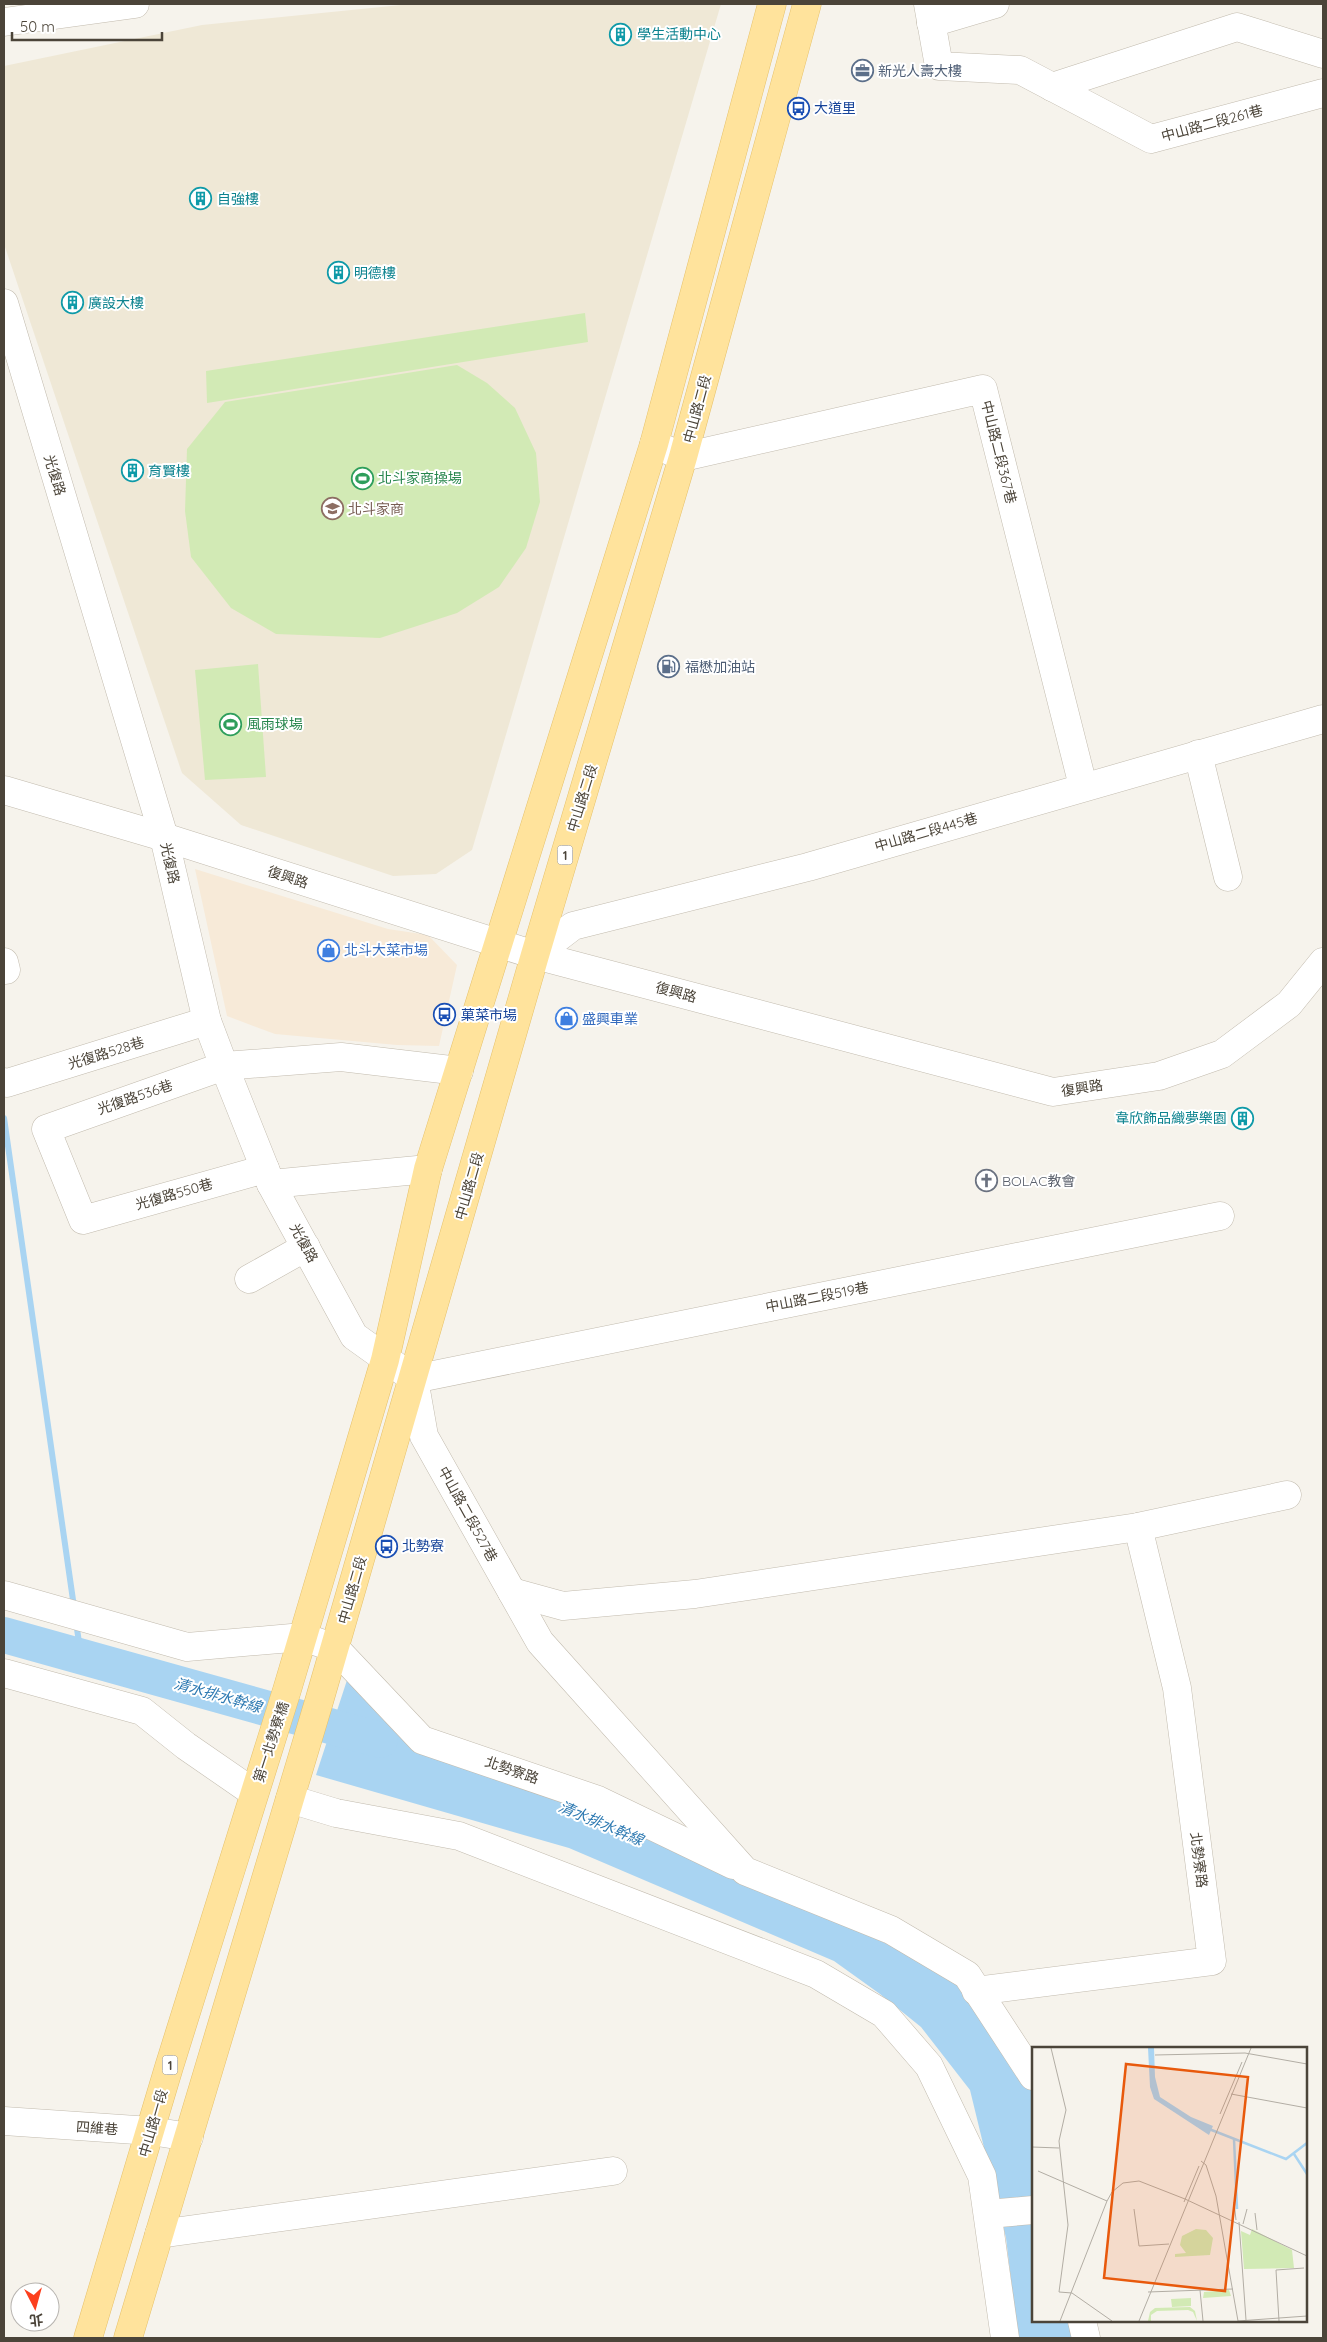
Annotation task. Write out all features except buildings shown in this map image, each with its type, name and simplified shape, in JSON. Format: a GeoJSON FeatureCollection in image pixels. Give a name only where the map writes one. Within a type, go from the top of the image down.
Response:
{"type":"FeatureCollection","features":[{"type":"Feature","properties":{"kind":"main road","name":"1"},"geometry":{"type":"LineString","coordinates":[[303,1637],[386,1360],[428,1169],[654,444],[772,4]]}},
{"type":"Feature","properties":{"kind":"main road","name":"中山路二段"},"geometry":{"type":"LineString","coordinates":[[290,1799],[414,1379],[535,955],[683,457],[807,4]]}},
{"type":"Feature","properties":{"kind":"main road","name":"第一北勢寮橋"},"geometry":{"type":"LineString","coordinates":[[254,1793],[303,1637]]}},
{"type":"Feature","properties":{"kind":"main road","name":"中山路一段"},"geometry":{"type":"LineString","coordinates":[[88,2338],[254,1793]]}},
{"type":"Feature","properties":{"kind":"main road","name":"1"},"geometry":{"type":"LineString","coordinates":[[128,2338],[290,1799]]}},
{"type":"Feature","properties":{"kind":"street"},"geometry":{"type":"LineString","coordinates":[[4,22],[135,4]]}},
{"type":"Feature","properties":{"kind":"street"},"geometry":{"type":"LineString","coordinates":[[930,13],[994,4]]}},
{"type":"Feature","properties":{"kind":"street","name":"中山路二段261巷"},"geometry":{"type":"LineString","coordinates":[[930,13],[939,66],[1020,70],[1151,139],[1323,93]]}},
{"type":"Feature","properties":{"kind":"street"},"geometry":{"type":"LineString","coordinates":[[1052,87],[1237,27],[1323,54]]}},
{"type":"Feature","properties":{"kind":"street","name":"光復路"},"geometry":{"type":"LineString","coordinates":[[4,303],[164,837],[207,1021],[224,1066],[268,1176],[354,1336],[414,1379]]}},
{"type":"Feature","properties":{"kind":"street","name":"中山路二段367巷"},"geometry":{"type":"LineString","coordinates":[[683,457],[984,389],[1083,786]]}},
{"type":"Feature","properties":{"kind":"street"},"geometry":{"type":"LineString","coordinates":[[654,444],[683,457]]}},
{"type":"Feature","properties":{"kind":"street","name":"中山路二段445巷"},"geometry":{"type":"LineString","coordinates":[[535,955],[573,926],[808,867],[1083,786],[1323,719]]}},
{"type":"Feature","properties":{"kind":"street"},"geometry":{"type":"LineString","coordinates":[[1198,754],[1228,877]]}},
{"type":"Feature","properties":{"kind":"street","name":"復興路"},"geometry":{"type":"LineString","coordinates":[[4,790],[164,837],[499,945],[1053,1092],[1159,1076],[1222,1054],[1289,1004],[1323,962]]}},
{"type":"Feature","properties":{"kind":"street","name":"光復路528巷"},"geometry":{"type":"LineString","coordinates":[[4,1082],[7,1083],[207,1021]]}},
{"type":"Feature","properties":{"kind":"street","name":"光復路536巷"},"geometry":{"type":"LineString","coordinates":[[83,1220],[46,1129],[224,1066],[341,1057],[459,1071]]}},
{"type":"Feature","properties":{"kind":"street","name":"光復路550巷"},"geometry":{"type":"LineString","coordinates":[[83,1220],[268,1176],[428,1169]]}},
{"type":"Feature","properties":{"kind":"street","name":"中山路二段519巷"},"geometry":{"type":"LineString","coordinates":[[414,1379],[1220,1216]]}},
{"type":"Feature","properties":{"kind":"street"},"geometry":{"type":"LineString","coordinates":[[249,1279],[306,1247]]}},
{"type":"Feature","properties":{"kind":"street","name":"中山路二段527巷"},"geometry":{"type":"LineString","coordinates":[[414,1379],[424,1436],[540,1642],[745,1871]]}},
{"type":"Feature","properties":{"kind":"street"},"geometry":{"type":"LineString","coordinates":[[512,1592],[563,1606],[695,1594],[1138,1527],[1287,1495]]}},
{"type":"Feature","properties":{"kind":"street","name":"北勢寮路"},"geometry":{"type":"LineString","coordinates":[[976,1991],[1212,1961],[1177,1688],[1138,1527]]}},
{"type":"Feature","properties":{"kind":"street"},"geometry":{"type":"LineString","coordinates":[[4,1595],[187,1646],[303,1637]]}},
{"type":"Feature","properties":{"kind":"street","name":"北勢寮路"},"geometry":{"type":"LineString","coordinates":[[303,1637],[335,1648],[422,1740],[598,1800],[745,1871],[891,1930],[967,1976],[1032,2075]]}},
{"type":"Feature","properties":{"kind":"street"},"geometry":{"type":"LineString","coordinates":[[4,1673],[142,1711],[186,1746],[254,1793]]}},
{"type":"Feature","properties":{"kind":"street"},"geometry":{"type":"LineString","coordinates":[[290,1799],[336,1812],[459,1836],[816,1974],[884,2014],[929,2066],[982,2176],[1005,2338]]}},
{"type":"Feature","properties":{"kind":"street","name":"四維巷"},"geometry":{"type":"LineString","coordinates":[[4,2122],[151,2131],[189,2137]]}},
{"type":"Feature","properties":{"kind":"street"},"geometry":{"type":"LineString","coordinates":[[160,2234],[613,2171]]}},
{"type":"Feature","properties":{"kind":"street"},"geometry":{"type":"LineString","coordinates":[[988,2214],[1032,2210]]}},
{"type":"Feature","properties":{"kind":"street"},"geometry":{"type":"LineString","coordinates":[[1082,2322],[1086,2338]]}},
{"type":"Feature","properties":{"kind":"shaded area","name":"北斗家商"},"geometry":{"type":"Polygon","coordinates":[[[411,4],[721,4],[472,850],[436,874],[393,876],[241,825],[182,773],[4,244],[4,66],[202,25],[411,4]]]}},
{"type":"Feature","properties":{"kind":"shaded area","name":"北斗大菜市場"},"geometry":{"type":"Polygon","coordinates":[[[195,869],[388,929],[428,935],[457,965],[439,1046],[397,1045],[275,1034],[227,1016],[195,869]]]}},
{"type":"Feature","properties":{"kind":"green space"},"geometry":{"type":"Polygon","coordinates":[[[585,313],[588,342],[207,403],[206,371],[585,313]]]}},
{"type":"Feature","properties":{"kind":"green space","name":"北斗家商操場"},"geometry":{"type":"Polygon","coordinates":[[[457,365],[487,383],[515,408],[536,453],[540,502],[526,548],[499,587],[457,613],[380,638],[276,634],[231,608],[191,557],[185,511],[187,449],[225,402],[457,365]]]}},
{"type":"Feature","properties":{"kind":"green space","name":"風雨球場"},"geometry":{"type":"Polygon","coordinates":[[[258,664],[266,777],[205,780],[195,670],[258,664]]]}},
{"type":"Feature","properties":{"kind":"water"},"geometry":{"type":"Polygon","coordinates":[[[349,1674],[420,1733],[956,1975],[1032,2086],[1032,2322],[1084,2322],[1087,2338],[1018,2338],[1006,2238],[970,2090],[921,2027],[880,1994],[834,1961],[569,1848],[316,1775],[349,1674]]]}},
{"type":"Feature","properties":{"kind":"waterway"},"geometry":{"type":"LineString","coordinates":[[4,1118],[74,1607]]}},
{"type":"Feature","properties":{"kind":"waterway"},"geometry":{"type":"LineString","coordinates":[[76,1622],[81,1656]]}},
{"type":"Feature","properties":{"kind":"waterway","name":"清水排水幹線"},"geometry":{"type":"LineString","coordinates":[[4,1635],[380,1740]]}},
{"type":"Feature","properties":{"kind":"place","name":"學生活動中心"},"geometry":{"type":"Point","coordinates":[621,34]}},
{"type":"Feature","properties":{"kind":"place","name":"新光人壽大樓"},"geometry":{"type":"Point","coordinates":[862,71]}},
{"type":"Feature","properties":{"kind":"place","name":"大道里"},"geometry":{"type":"Point","coordinates":[798,108]}},
{"type":"Feature","properties":{"kind":"place","name":"自強樓"},"geometry":{"type":"Point","coordinates":[201,199]}},
{"type":"Feature","properties":{"kind":"place","name":"明德樓"},"geometry":{"type":"Point","coordinates":[338,273]}},
{"type":"Feature","properties":{"kind":"place","name":"廣設大樓"},"geometry":{"type":"Point","coordinates":[72,303]}},
{"type":"Feature","properties":{"kind":"place","name":"育賢樓"},"geometry":{"type":"Point","coordinates":[132,471]}},
{"type":"Feature","properties":{"kind":"place","name":"北斗家商操場"},"geometry":{"type":"Point","coordinates":[362,478]}},
{"type":"Feature","properties":{"kind":"place","name":"北斗家商"},"geometry":{"type":"Point","coordinates":[332,509]}},
{"type":"Feature","properties":{"kind":"place","name":"福懋加油站"},"geometry":{"type":"Point","coordinates":[669,667]}},
{"type":"Feature","properties":{"kind":"place","name":"風雨球場"},"geometry":{"type":"Point","coordinates":[231,724]}},
{"type":"Feature","properties":{"kind":"place","name":"北斗大菜市場"},"geometry":{"type":"Point","coordinates":[328,950]}},
{"type":"Feature","properties":{"kind":"place","name":"菓菜市場"},"geometry":{"type":"Point","coordinates":[445,1015]}},
{"type":"Feature","properties":{"kind":"place","name":"盛興車業"},"geometry":{"type":"Point","coordinates":[566,1019]}},
{"type":"Feature","properties":{"kind":"place","name":"韋欣飾品織夢樂園"},"geometry":{"type":"Point","coordinates":[1243,1118]}},
{"type":"Feature","properties":{"kind":"place","name":"BOLAC教會"},"geometry":{"type":"Point","coordinates":[986,1181]}},
{"type":"Feature","properties":{"kind":"place","name":"北勢寮"},"geometry":{"type":"Point","coordinates":[386,1546]}}]}
